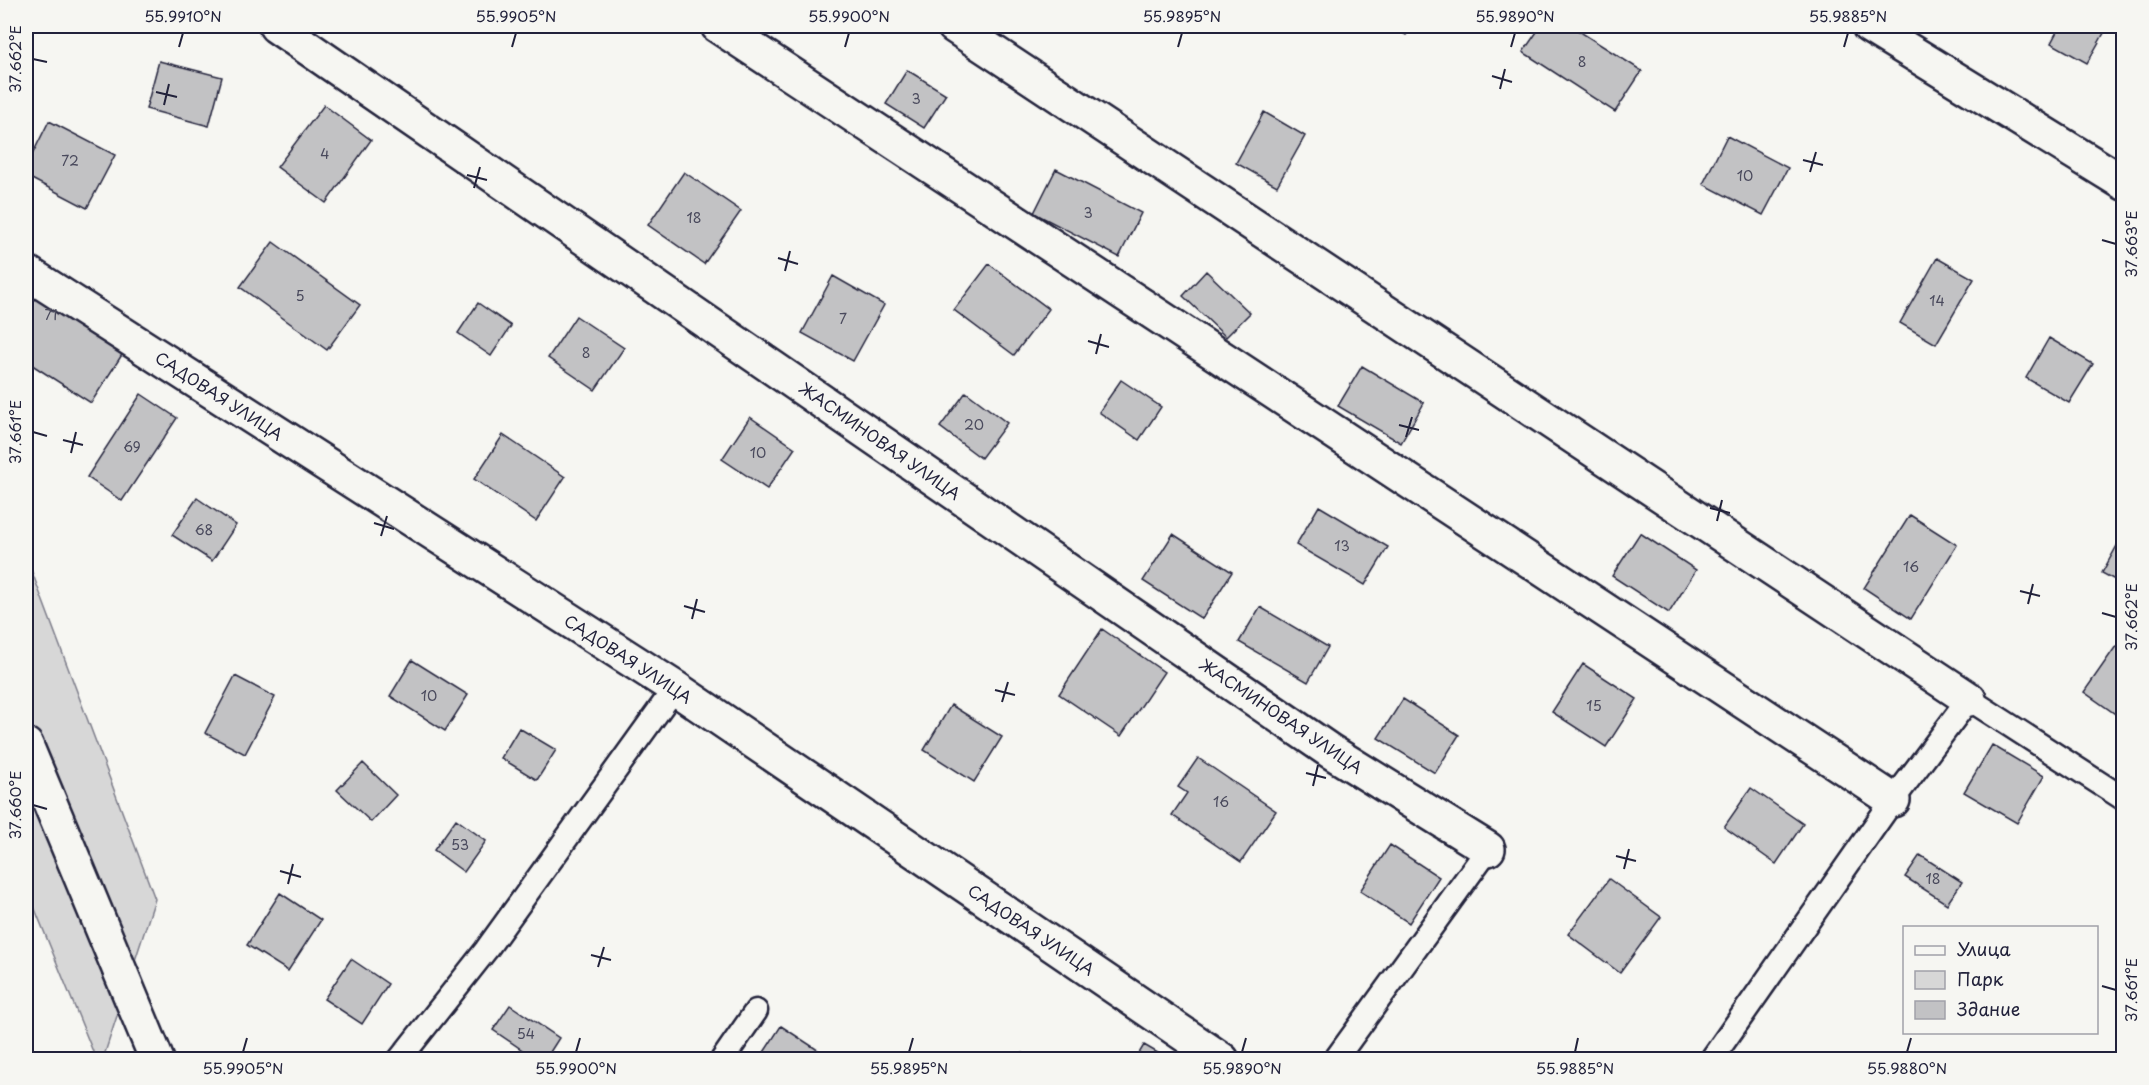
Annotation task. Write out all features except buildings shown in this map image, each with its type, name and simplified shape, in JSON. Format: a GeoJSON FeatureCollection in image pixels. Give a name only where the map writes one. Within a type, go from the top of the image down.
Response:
{"type":"FeatureCollection","features":[{"type":"Feature","properties":{"kind":"street","name":"ЖАСМИНОВАЯ УЛИЦА"},"geometry":{"type":"LineString","coordinates":[[276,26],[1330,751],[1488,849]]}},
{"type":"Feature","properties":{"kind":"street"},"geometry":{"type":"LineString","coordinates":[[718,26],[1893,800]]}},
{"type":"Feature","properties":{"kind":"street"},"geometry":{"type":"LineString","coordinates":[[954,26],[1969,699]]}},
{"type":"Feature","properties":{"kind":"street"},"geometry":{"type":"LineString","coordinates":[[1869,26],[2124,183]]}},
{"type":"Feature","properties":{"kind":"street","name":"САДОВАЯ УЛИЦА"},"geometry":{"type":"LineString","coordinates":[[26,272],[675,688],[1222,1059]]}},
{"type":"Feature","properties":{"kind":"street"},"geometry":{"type":"LineString","coordinates":[[26,745],[157,1059]]}},
{"type":"Feature","properties":{"kind":"lane"},"geometry":{"type":"LineString","coordinates":[[399,1059],[486,950],[675,688]]}},
{"type":"Feature","properties":{"kind":"lane"},"geometry":{"type":"LineString","coordinates":[[1711,1059],[1893,800],[1969,699],[2124,799]]}},
{"type":"Feature","properties":{"kind":"lane"},"geometry":{"type":"LineString","coordinates":[[1335,1059],[1488,849]]}},
{"type":"Feature","properties":{"kind":"lane"},"geometry":{"type":"LineString","coordinates":[[722,1059],[756,1011]]}},
{"type":"Feature","properties":{"kind":"green space"},"geometry":{"type":"Polygon","coordinates":[[[26,556],[155,899],[103,1059],[96,1059],[26,887],[26,556]]]}}]}
